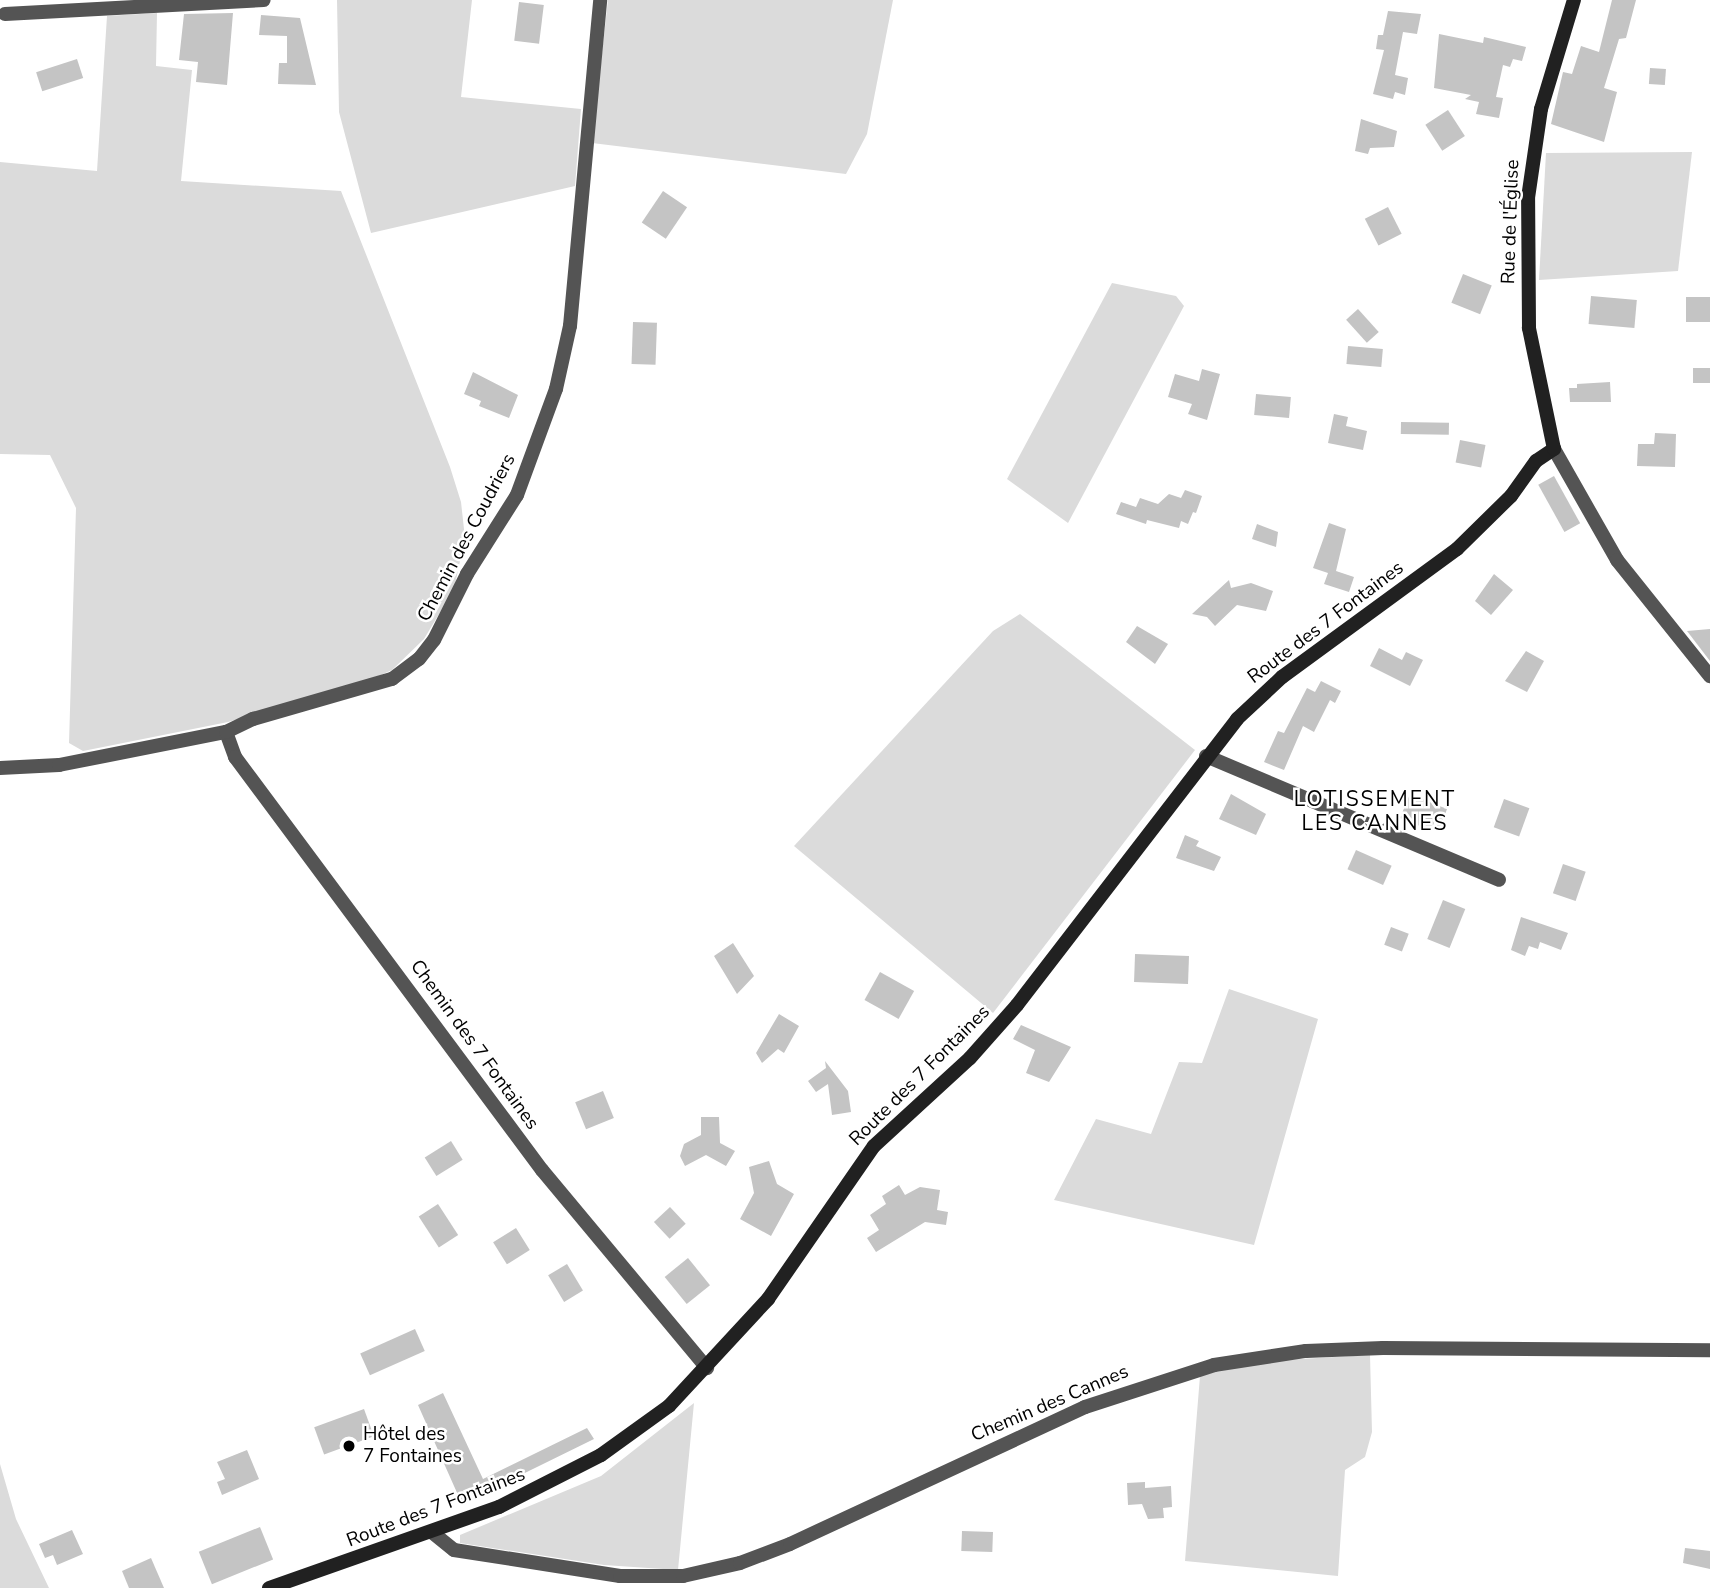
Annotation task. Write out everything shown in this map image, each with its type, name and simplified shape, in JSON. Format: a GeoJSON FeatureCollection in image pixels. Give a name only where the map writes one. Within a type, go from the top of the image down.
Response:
{"type":"FeatureCollection","features":[{"type":"Feature","properties":{"kind":"street"},"geometry":{"type":"LineString","coordinates":[[5,13],[264,0]]}},
{"type":"Feature","properties":{"kind":"street","name":"Chemin des Coudriers"},"geometry":{"type":"LineString","coordinates":[[0,768],[59,765],[226,732],[253,719],[371,688],[404,671],[434,640],[467,574],[517,495],[556,389],[570,327],[600,0]]}},
{"type":"Feature","properties":{"kind":"street","name":"Rue de l'Église"},"geometry":{"type":"LineString","coordinates":[[1554,449],[1529,328],[1528,198],[1541,109],[1574,0]]}},
{"type":"Feature","properties":{"kind":"street"},"geometry":{"type":"LineString","coordinates":[[1554,449],[1617,560],[1710,676]]}},
{"type":"Feature","properties":{"kind":"street","name":"Route des 7 Fontaines"},"geometry":{"type":"LineString","coordinates":[[269,1588],[433,1533],[510,1502],[601,1455],[668,1406],[707,1368],[768,1299],[857,1166],[970,1058],[1017,1005],[1206,756],[1282,677],[1466,541],[1511,496],[1536,461],[1554,449]]}},
{"type":"Feature","properties":{"kind":"street","name":"Chemin des 7 Fontaines"},"geometry":{"type":"LineString","coordinates":[[226,732],[235,757],[542,1170],[707,1368]]}},
{"type":"Feature","properties":{"kind":"street"},"geometry":{"type":"LineString","coordinates":[[1206,756],[1499,880]]}},
{"type":"Feature","properties":{"kind":"street","name":"Chemin des Cannes"},"geometry":{"type":"LineString","coordinates":[[433,1533],[454,1550],[621,1576],[683,1576],[740,1563],[790,1544],[1085,1407],[1214,1365],[1306,1351],[1383,1348],[1710,1350]]}},
{"type":"Feature","properties":{"kind":"shaded area"},"geometry":{"type":"Polygon","coordinates":[[[337,0],[472,0],[461,97],[581,109],[575,186],[371,233],[339,112],[337,0]]]}},
{"type":"Feature","properties":{"kind":"shaded area"},"geometry":{"type":"Polygon","coordinates":[[[608,0],[893,0],[867,134],[846,174],[592,143],[608,0]]]}},
{"type":"Feature","properties":{"kind":"shaded area"},"geometry":{"type":"Polygon","coordinates":[[[157,13],[156,66],[192,70],[181,181],[341,191],[450,467],[461,502],[465,538],[454,589],[424,639],[392,670],[365,682],[228,722],[83,751],[69,743],[76,508],[50,455],[0,454],[0,162],[97,171],[107,16],[157,13]]]}},
{"type":"Feature","properties":{"kind":"shaded area"},"geometry":{"type":"Polygon","coordinates":[[[1692,152],[1678,271],[1539,280],[1546,153],[1692,152]]]}},
{"type":"Feature","properties":{"kind":"shaded area"},"geometry":{"type":"Polygon","coordinates":[[[1112,283],[1176,296],[1184,306],[1068,523],[1007,479],[1112,283]]]}},
{"type":"Feature","properties":{"kind":"shaded area"},"geometry":{"type":"Polygon","coordinates":[[[1020,614],[1195,750],[993,1013],[794,846],[993,631],[1020,614]]]}},
{"type":"Feature","properties":{"kind":"shaded area"},"geometry":{"type":"Polygon","coordinates":[[[1229,989],[1318,1019],[1254,1245],[1054,1200],[1096,1119],[1151,1134],[1179,1062],[1202,1063],[1229,989]]]}},
{"type":"Feature","properties":{"kind":"shaded area"},"geometry":{"type":"Polygon","coordinates":[[[1370,1355],[1372,1432],[1365,1457],[1345,1470],[1338,1576],[1185,1561],[1200,1376],[1250,1362],[1370,1355]]]}},
{"type":"Feature","properties":{"kind":"shaded area"},"geometry":{"type":"Polygon","coordinates":[[[694,1403],[678,1570],[604,1565],[460,1543],[460,1535],[601,1476],[694,1403]]]}},
{"type":"Feature","properties":{"kind":"shaded area"},"geometry":{"type":"Polygon","coordinates":[[[0,1464],[16,1519],[49,1588],[0,1588],[0,1464]]]}},
{"type":"Feature","properties":{"kind":"building"},"geometry":{"type":"Polygon","coordinates":[[[1612,0],[1636,0],[1626,38],[1619,39],[1604,88],[1617,92],[1604,142],[1551,124],[1563,72],[1572,74],[1581,46],[1599,52],[1612,0]]]}},
{"type":"Feature","properties":{"kind":"building"},"geometry":{"type":"Polygon","coordinates":[[[519,2],[544,5],[539,44],[514,41],[519,2]]]}},
{"type":"Feature","properties":{"kind":"building"},"geometry":{"type":"Polygon","coordinates":[[[1388,11],[1421,14],[1417,34],[1403,32],[1395,75],[1408,78],[1405,95],[1395,92],[1393,99],[1373,94],[1384,50],[1376,49],[1378,35],[1383,35],[1388,11]]]}},
{"type":"Feature","properties":{"kind":"building"},"geometry":{"type":"Polygon","coordinates":[[[233,13],[227,85],[196,82],[198,62],[179,60],[184,14],[233,13]]]}},
{"type":"Feature","properties":{"kind":"building"},"geometry":{"type":"Polygon","coordinates":[[[261,15],[300,18],[316,85],[278,84],[279,63],[287,63],[287,36],[259,35],[261,15]]]}},
{"type":"Feature","properties":{"kind":"building"},"geometry":{"type":"Polygon","coordinates":[[[1439,34],[1483,43],[1484,37],[1526,47],[1522,61],[1513,59],[1510,67],[1503,65],[1496,97],[1503,98],[1499,118],[1476,114],[1479,102],[1465,99],[1471,95],[1434,88],[1439,34]]]}},
{"type":"Feature","properties":{"kind":"building"},"geometry":{"type":"Polygon","coordinates":[[[77,59],[83,78],[42,91],[36,72],[77,59]]]}},
{"type":"Feature","properties":{"kind":"building"},"geometry":{"type":"Polygon","coordinates":[[[1650,68],[1666,69],[1665,85],[1649,84],[1650,68]]]}},
{"type":"Feature","properties":{"kind":"building"},"geometry":{"type":"Polygon","coordinates":[[[1448,110],[1465,136],[1442,151],[1425,125],[1448,110]]]}},
{"type":"Feature","properties":{"kind":"building"},"geometry":{"type":"Polygon","coordinates":[[[1361,119],[1397,131],[1394,147],[1370,148],[1368,154],[1355,151],[1361,119]]]}},
{"type":"Feature","properties":{"kind":"building"},"geometry":{"type":"Polygon","coordinates":[[[663,191],[687,207],[666,239],[642,223],[663,191]]]}},
{"type":"Feature","properties":{"kind":"building"},"geometry":{"type":"Polygon","coordinates":[[[1388,207],[1402,234],[1378,246],[1365,219],[1388,207]]]}},
{"type":"Feature","properties":{"kind":"building"},"geometry":{"type":"Polygon","coordinates":[[[1463,274],[1492,286],[1480,314],[1451,303],[1463,274]]]}},
{"type":"Feature","properties":{"kind":"building"},"geometry":{"type":"Polygon","coordinates":[[[1591,296],[1637,300],[1634,328],[1589,324],[1591,296]]]}},
{"type":"Feature","properties":{"kind":"building"},"geometry":{"type":"Polygon","coordinates":[[[1686,297],[1710,297],[1710,322],[1686,322],[1686,297]]]}},
{"type":"Feature","properties":{"kind":"building"},"geometry":{"type":"Polygon","coordinates":[[[1358,309],[1379,332],[1367,343],[1346,320],[1358,309]]]}},
{"type":"Feature","properties":{"kind":"building"},"geometry":{"type":"Polygon","coordinates":[[[633,322],[657,323],[656,365],[632,364],[633,322]]]}},
{"type":"Feature","properties":{"kind":"building"},"geometry":{"type":"Polygon","coordinates":[[[1348,346],[1383,349],[1381,367],[1346,364],[1348,346]]]}},
{"type":"Feature","properties":{"kind":"building"},"geometry":{"type":"Polygon","coordinates":[[[1693,368],[1710,368],[1710,383],[1693,383],[1693,368]]]}},
{"type":"Feature","properties":{"kind":"building"},"geometry":{"type":"Polygon","coordinates":[[[1202,369],[1220,374],[1207,420],[1188,414],[1192,404],[1168,397],[1175,374],[1199,381],[1202,369]]]}},
{"type":"Feature","properties":{"kind":"building"},"geometry":{"type":"Polygon","coordinates":[[[473,372],[518,395],[509,418],[479,406],[481,401],[464,394],[473,372]]]}},
{"type":"Feature","properties":{"kind":"building"},"geometry":{"type":"Polygon","coordinates":[[[1610,382],[1611,402],[1570,402],[1569,388],[1577,388],[1577,384],[1610,382]]]}},
{"type":"Feature","properties":{"kind":"building"},"geometry":{"type":"Polygon","coordinates":[[[1256,394],[1291,397],[1289,418],[1254,415],[1256,394]]]}},
{"type":"Feature","properties":{"kind":"building"},"geometry":{"type":"Polygon","coordinates":[[[1334,414],[1348,417],[1346,426],[1367,431],[1363,450],[1328,443],[1334,414]]]}},
{"type":"Feature","properties":{"kind":"building"},"geometry":{"type":"Polygon","coordinates":[[[1401,422],[1449,423],[1449,435],[1401,434],[1401,422]]]}},
{"type":"Feature","properties":{"kind":"building"},"geometry":{"type":"Polygon","coordinates":[[[1655,433],[1676,434],[1675,467],[1637,466],[1638,444],[1654,444],[1655,433]]]}},
{"type":"Feature","properties":{"kind":"building"},"geometry":{"type":"Polygon","coordinates":[[[1460,440],[1486,445],[1481,468],[1456,463],[1460,440]]]}},
{"type":"Feature","properties":{"kind":"building"},"geometry":{"type":"Polygon","coordinates":[[[1554,476],[1580,523],[1564,532],[1538,485],[1554,476]]]}},
{"type":"Feature","properties":{"kind":"building"},"geometry":{"type":"Polygon","coordinates":[[[1185,490],[1202,496],[1196,513],[1193,512],[1188,524],[1181,521],[1179,528],[1147,520],[1146,524],[1116,514],[1121,502],[1136,507],[1140,498],[1158,504],[1169,494],[1181,498],[1185,490]]]}},
{"type":"Feature","properties":{"kind":"building"},"geometry":{"type":"Polygon","coordinates":[[[1329,523],[1346,529],[1336,571],[1354,577],[1349,592],[1324,584],[1328,573],[1313,568],[1329,523]]]}},
{"type":"Feature","properties":{"kind":"building"},"geometry":{"type":"Polygon","coordinates":[[[1257,524],[1278,532],[1276,547],[1252,539],[1257,524]]]}},
{"type":"Feature","properties":{"kind":"building"},"geometry":{"type":"Polygon","coordinates":[[[1494,574],[1513,590],[1491,615],[1475,601],[1494,574]]]}},
{"type":"Feature","properties":{"kind":"building"},"geometry":{"type":"Polygon","coordinates":[[[1229,580],[1231,588],[1251,583],[1273,591],[1266,611],[1237,605],[1215,626],[1207,617],[1192,614],[1229,580]]]}},
{"type":"Feature","properties":{"kind":"building"},"geometry":{"type":"Polygon","coordinates":[[[1137,626],[1168,644],[1155,664],[1126,642],[1137,626]]]}},
{"type":"Feature","properties":{"kind":"building"},"geometry":{"type":"Polygon","coordinates":[[[1710,629],[1710,661],[1687,631],[1710,629]]]}},
{"type":"Feature","properties":{"kind":"building"},"geometry":{"type":"Polygon","coordinates":[[[1379,648],[1402,660],[1406,652],[1423,660],[1410,686],[1370,666],[1379,648]]]}},
{"type":"Feature","properties":{"kind":"building"},"geometry":{"type":"Polygon","coordinates":[[[1526,651],[1544,661],[1527,692],[1505,681],[1526,651]]]}},
{"type":"Feature","properties":{"kind":"building"},"geometry":{"type":"Polygon","coordinates":[[[1321,681],[1341,691],[1335,703],[1330,700],[1314,732],[1303,726],[1284,770],[1264,762],[1278,731],[1284,733],[1307,688],[1315,692],[1321,681]]]}},
{"type":"Feature","properties":{"kind":"building"},"geometry":{"type":"Polygon","coordinates":[[[1231,794],[1266,814],[1256,835],[1219,819],[1231,794]]]}},
{"type":"Feature","properties":{"kind":"building"},"geometry":{"type":"Polygon","coordinates":[[[1410,794],[1447,809],[1440,828],[1432,825],[1430,830],[1400,818],[1410,794]]]}},
{"type":"Feature","properties":{"kind":"building"},"geometry":{"type":"Polygon","coordinates":[[[1504,799],[1529,808],[1519,836],[1494,827],[1504,799]]]}},
{"type":"Feature","properties":{"kind":"building"},"geometry":{"type":"Polygon","coordinates":[[[1185,835],[1199,841],[1196,846],[1221,857],[1214,871],[1176,858],[1185,835]]]}},
{"type":"Feature","properties":{"kind":"building"},"geometry":{"type":"Polygon","coordinates":[[[1356,850],[1392,866],[1383,885],[1347,869],[1356,850]]]}},
{"type":"Feature","properties":{"kind":"building"},"geometry":{"type":"Polygon","coordinates":[[[1563,864],[1586,872],[1576,901],[1553,893],[1563,864]]]}},
{"type":"Feature","properties":{"kind":"building"},"geometry":{"type":"Polygon","coordinates":[[[1443,900],[1465,909],[1450,948],[1427,939],[1443,900]]]}},
{"type":"Feature","properties":{"kind":"building"},"geometry":{"type":"Polygon","coordinates":[[[1521,917],[1568,933],[1561,950],[1540,942],[1538,949],[1529,946],[1525,956],[1511,950],[1521,917]]]}},
{"type":"Feature","properties":{"kind":"building"},"geometry":{"type":"Polygon","coordinates":[[[1391,927],[1409,934],[1402,952],[1384,945],[1391,927]]]}},
{"type":"Feature","properties":{"kind":"building"},"geometry":{"type":"Polygon","coordinates":[[[733,943],[754,976],[737,994],[714,956],[733,943]]]}},
{"type":"Feature","properties":{"kind":"building"},"geometry":{"type":"Polygon","coordinates":[[[1135,954],[1189,956],[1188,984],[1134,982],[1135,954]]]}},
{"type":"Feature","properties":{"kind":"building"},"geometry":{"type":"Polygon","coordinates":[[[880,972],[914,991],[899,1019],[864,1000],[880,972]]]}},
{"type":"Feature","properties":{"kind":"building"},"geometry":{"type":"Polygon","coordinates":[[[779,1014],[799,1026],[784,1053],[778,1049],[762,1063],[756,1053],[779,1014]]]}},
{"type":"Feature","properties":{"kind":"building"},"geometry":{"type":"Polygon","coordinates":[[[1021,1025],[1071,1047],[1049,1082],[1026,1073],[1035,1050],[1013,1039],[1021,1025]]]}},
{"type":"Feature","properties":{"kind":"building"},"geometry":{"type":"Polygon","coordinates":[[[825,1061],[848,1091],[851,1112],[832,1115],[828,1084],[816,1092],[808,1081],[826,1068],[825,1061]]]}},
{"type":"Feature","properties":{"kind":"building"},"geometry":{"type":"Polygon","coordinates":[[[603,1091],[614,1118],[586,1129],[575,1102],[603,1091]]]}},
{"type":"Feature","properties":{"kind":"building"},"geometry":{"type":"Polygon","coordinates":[[[701,1117],[719,1117],[720,1143],[735,1151],[726,1166],[706,1155],[685,1166],[680,1156],[684,1144],[701,1135],[701,1117]]]}},
{"type":"Feature","properties":{"kind":"building"},"geometry":{"type":"Polygon","coordinates":[[[451,1141],[463,1160],[436,1176],[425,1157],[451,1141]]]}},
{"type":"Feature","properties":{"kind":"building"},"geometry":{"type":"Polygon","coordinates":[[[769,1161],[777,1184],[794,1194],[771,1236],[740,1219],[754,1193],[749,1167],[769,1161]]]}},
{"type":"Feature","properties":{"kind":"building"},"geometry":{"type":"Polygon","coordinates":[[[899,1185],[905,1195],[920,1187],[940,1190],[937,1210],[948,1212],[946,1225],[925,1222],[876,1252],[867,1238],[879,1230],[870,1215],[886,1204],[882,1196],[899,1185]]]}},
{"type":"Feature","properties":{"kind":"building"},"geometry":{"type":"Polygon","coordinates":[[[438,1204],[458,1235],[439,1248],[419,1217],[438,1204]]]}},
{"type":"Feature","properties":{"kind":"building"},"geometry":{"type":"Polygon","coordinates":[[[670,1207],[686,1224],[670,1239],[654,1222],[670,1207]]]}},
{"type":"Feature","properties":{"kind":"building"},"geometry":{"type":"Polygon","coordinates":[[[516,1228],[530,1250],[507,1264],[493,1242],[516,1228]]]}},
{"type":"Feature","properties":{"kind":"building"},"geometry":{"type":"Polygon","coordinates":[[[688,1258],[710,1285],[687,1304],[665,1277],[688,1258]]]}},
{"type":"Feature","properties":{"kind":"building"},"geometry":{"type":"Polygon","coordinates":[[[567,1264],[583,1291],[564,1302],[548,1275],[567,1264]]]}},
{"type":"Feature","properties":{"kind":"building"},"geometry":{"type":"Polygon","coordinates":[[[415,1329],[425,1351],[370,1375],[360,1353],[415,1329]]]}},
{"type":"Feature","properties":{"kind":"building"},"geometry":{"type":"Polygon","coordinates":[[[443,1393],[483,1479],[587,1428],[594,1439],[462,1504],[418,1405],[443,1393]]]}},
{"type":"Feature","properties":{"kind":"building"},"geometry":{"type":"Polygon","coordinates":[[[364,1409],[374,1436],[324,1454],[314,1427],[364,1409]]]}},
{"type":"Feature","properties":{"kind":"building"},"geometry":{"type":"Polygon","coordinates":[[[247,1450],[259,1479],[222,1495],[217,1482],[225,1479],[217,1462],[247,1450]]]}},
{"type":"Feature","properties":{"kind":"building"},"geometry":{"type":"Polygon","coordinates":[[[1145,1482],[1145,1488],[1171,1486],[1172,1507],[1163,1508],[1164,1518],[1148,1519],[1142,1504],[1128,1505],[1127,1483],[1145,1482]]]}},
{"type":"Feature","properties":{"kind":"building"},"geometry":{"type":"Polygon","coordinates":[[[260,1527],[273,1559],[212,1584],[199,1552],[260,1527]]]}},
{"type":"Feature","properties":{"kind":"building"},"geometry":{"type":"Polygon","coordinates":[[[72,1530],[83,1554],[57,1565],[53,1555],[45,1558],[39,1544],[72,1530]]]}},
{"type":"Feature","properties":{"kind":"building"},"geometry":{"type":"Polygon","coordinates":[[[962,1531],[993,1532],[992,1552],[961,1551],[962,1531]]]}},
{"type":"Feature","properties":{"kind":"building"},"geometry":{"type":"Polygon","coordinates":[[[1685,1548],[1710,1551],[1710,1569],[1683,1563],[1685,1548]]]}},
{"type":"Feature","properties":{"kind":"building"},"geometry":{"type":"Polygon","coordinates":[[[151,1558],[164,1588],[129,1588],[122,1571],[151,1558]]]}},
{"type":"Feature","properties":{"kind":"place","name":"Hôtel des 7 Fontaines"},"geometry":{"type":"Point","coordinates":[349,1446]}},
{"type":"Feature","properties":{"kind":"district","name":"LOTISSEMENT LES CANNES"},"geometry":{"type":"Point","coordinates":[1375,811]}}]}
